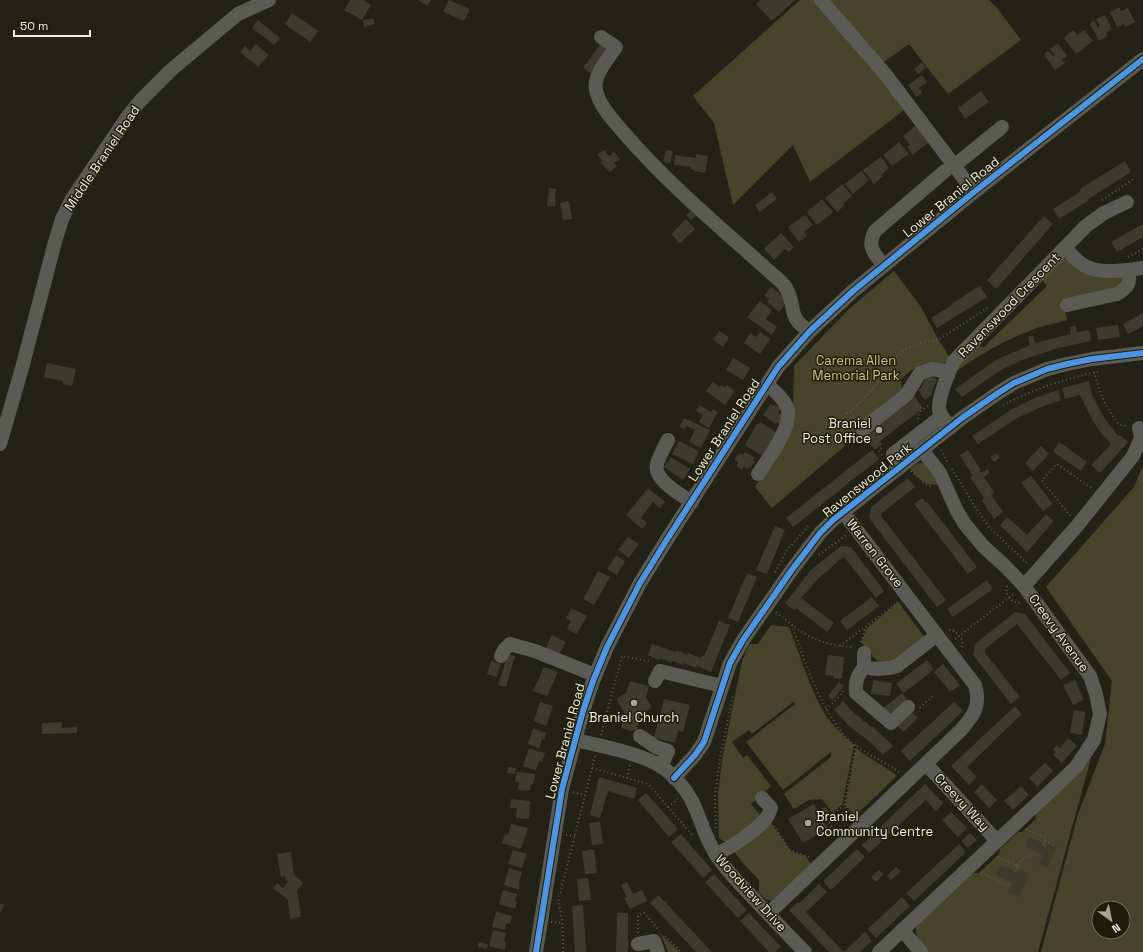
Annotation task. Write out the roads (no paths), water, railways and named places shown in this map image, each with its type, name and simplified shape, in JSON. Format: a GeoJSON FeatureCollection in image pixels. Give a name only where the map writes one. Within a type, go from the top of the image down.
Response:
{"type":"FeatureCollection","features":[{"type":"Feature","properties":{"kind":"street","name":"Middle Braniel Road"},"geometry":{"type":"LineString","coordinates":[[0,444],[62,218],[72,199],[128,116],[141,100],[171,70],[238,14],[269,0]]}},
{"type":"Feature","properties":{"kind":"street"},"geometry":{"type":"LineString","coordinates":[[821,0],[886,75],[950,168],[974,192]]}},
{"type":"Feature","properties":{"kind":"street"},"geometry":{"type":"LineString","coordinates":[[601,37],[616,47],[595,82],[596,91],[601,102],[613,120],[638,149],[697,207],[786,287],[795,318],[802,326],[810,331]]}},
{"type":"Feature","properties":{"kind":"street","name":"Lower Braniel Road"},"geometry":{"type":"LineString","coordinates":[[536,952],[562,789],[583,711],[595,675],[607,647],[633,597],[662,547],[778,367],[828,313],[974,192],[1143,59]]}},
{"type":"Feature","properties":{"kind":"street"},"geometry":{"type":"LineString","coordinates":[[884,266],[871,246],[870,241],[875,231],[950,168],[1002,127]]}},
{"type":"Feature","properties":{"kind":"street","name":"Ravenswood Crescent"},"geometry":{"type":"LineString","coordinates":[[942,416],[939,409],[949,372],[961,353],[1092,221],[1104,212],[1128,202]]}},
{"type":"Feature","properties":{"kind":"street","name":"Ravenswood Crescent"},"geometry":{"type":"LineString","coordinates":[[1065,248],[1083,265],[1092,269],[1112,271],[1136,269]]}},
{"type":"Feature","properties":{"kind":"street"},"geometry":{"type":"LineString","coordinates":[[1067,305],[1117,294],[1123,291],[1127,287],[1136,269]]}},
{"type":"Feature","properties":{"kind":"street","name":"Ravenswood Park"},"geometry":{"type":"LineString","coordinates":[[674,778],[695,755],[704,742],[728,688],[730,663],[743,640],[820,533],[843,512],[902,465],[924,453],[951,427],[998,392],[1014,383],[1032,375],[1067,364],[1092,359],[1143,353]]}},
{"type":"Feature","properties":{"kind":"street"},"geometry":{"type":"LineString","coordinates":[[863,429],[906,395],[920,373],[932,369],[949,372]]}},
{"type":"Feature","properties":{"kind":"street"},"geometry":{"type":"LineString","coordinates":[[758,474],[778,445],[783,434],[788,412],[780,396],[767,385]]}},
{"type":"Feature","properties":{"kind":"street"},"geometry":{"type":"LineString","coordinates":[[902,465],[895,460],[893,454],[942,416],[951,427]]}},
{"type":"Feature","properties":{"kind":"street"},"geometry":{"type":"LineString","coordinates":[[1024,586],[1120,474],[1138,448],[1141,438],[1139,428]]}},
{"type":"Feature","properties":{"kind":"street"},"geometry":{"type":"LineString","coordinates":[[668,440],[657,465],[657,472],[663,481],[692,502]]}},
{"type":"Feature","properties":{"kind":"street","name":"Creevy Avenue"},"geometry":{"type":"LineString","coordinates":[[879,952],[1076,766],[1094,740],[1100,714],[1096,694],[1090,676],[1024,586],[975,537],[964,523],[940,473],[924,453]]}},
{"type":"Feature","properties":{"kind":"street","name":"Warren Grove"},"geometry":{"type":"LineString","coordinates":[[768,914],[926,764],[969,721],[975,712],[978,702],[975,685],[843,512]]}},
{"type":"Feature","properties":{"kind":"street"},"geometry":{"type":"LineString","coordinates":[[908,707],[891,723],[856,693],[855,683],[862,656],[873,669],[884,669],[897,666],[941,640]]}},
{"type":"Feature","properties":{"kind":"street"},"geometry":{"type":"LineString","coordinates":[[501,656],[510,644],[514,644],[595,675]]}},
{"type":"Feature","properties":{"kind":"street"},"geometry":{"type":"LineString","coordinates":[[658,676],[728,688]]}},
{"type":"Feature","properties":{"kind":"street"},"geometry":{"type":"LineString","coordinates":[[640,736],[656,747],[668,751],[661,767]]}},
{"type":"Feature","properties":{"kind":"street","name":"Woodview Drive"},"geometry":{"type":"LineString","coordinates":[[575,740],[633,754],[661,767],[674,778],[686,791],[692,802],[712,849],[733,877],[803,951]]}},
{"type":"Feature","properties":{"kind":"street","name":"Creevy Way"},"geometry":{"type":"LineString","coordinates":[[926,764],[993,845]]}},
{"type":"Feature","properties":{"kind":"street"},"geometry":{"type":"LineString","coordinates":[[712,849],[740,841],[768,816],[771,808],[762,798]]}},
{"type":"Feature","properties":{"kind":"street"},"geometry":{"type":"LineString","coordinates":[[902,930],[921,952]]}},
{"type":"Feature","properties":{"kind":"street"},"geometry":{"type":"LineString","coordinates":[[638,944],[654,941],[658,952]]}},
{"type":"Feature","properties":{"kind":"place","name":"Braniel Post Office"},"geometry":{"type":"Point","coordinates":[879,430]}},
{"type":"Feature","properties":{"kind":"place","name":"Braniel Church"},"geometry":{"type":"Point","coordinates":[634,703]}},
{"type":"Feature","properties":{"kind":"place","name":"Braniel Community Centre"},"geometry":{"type":"Point","coordinates":[808,823]}},
{"type":"Feature","properties":{"kind":"park label","name":"Carema Allen Memorial Park"},"geometry":{"type":"Point","coordinates":[856,368]}}]}
